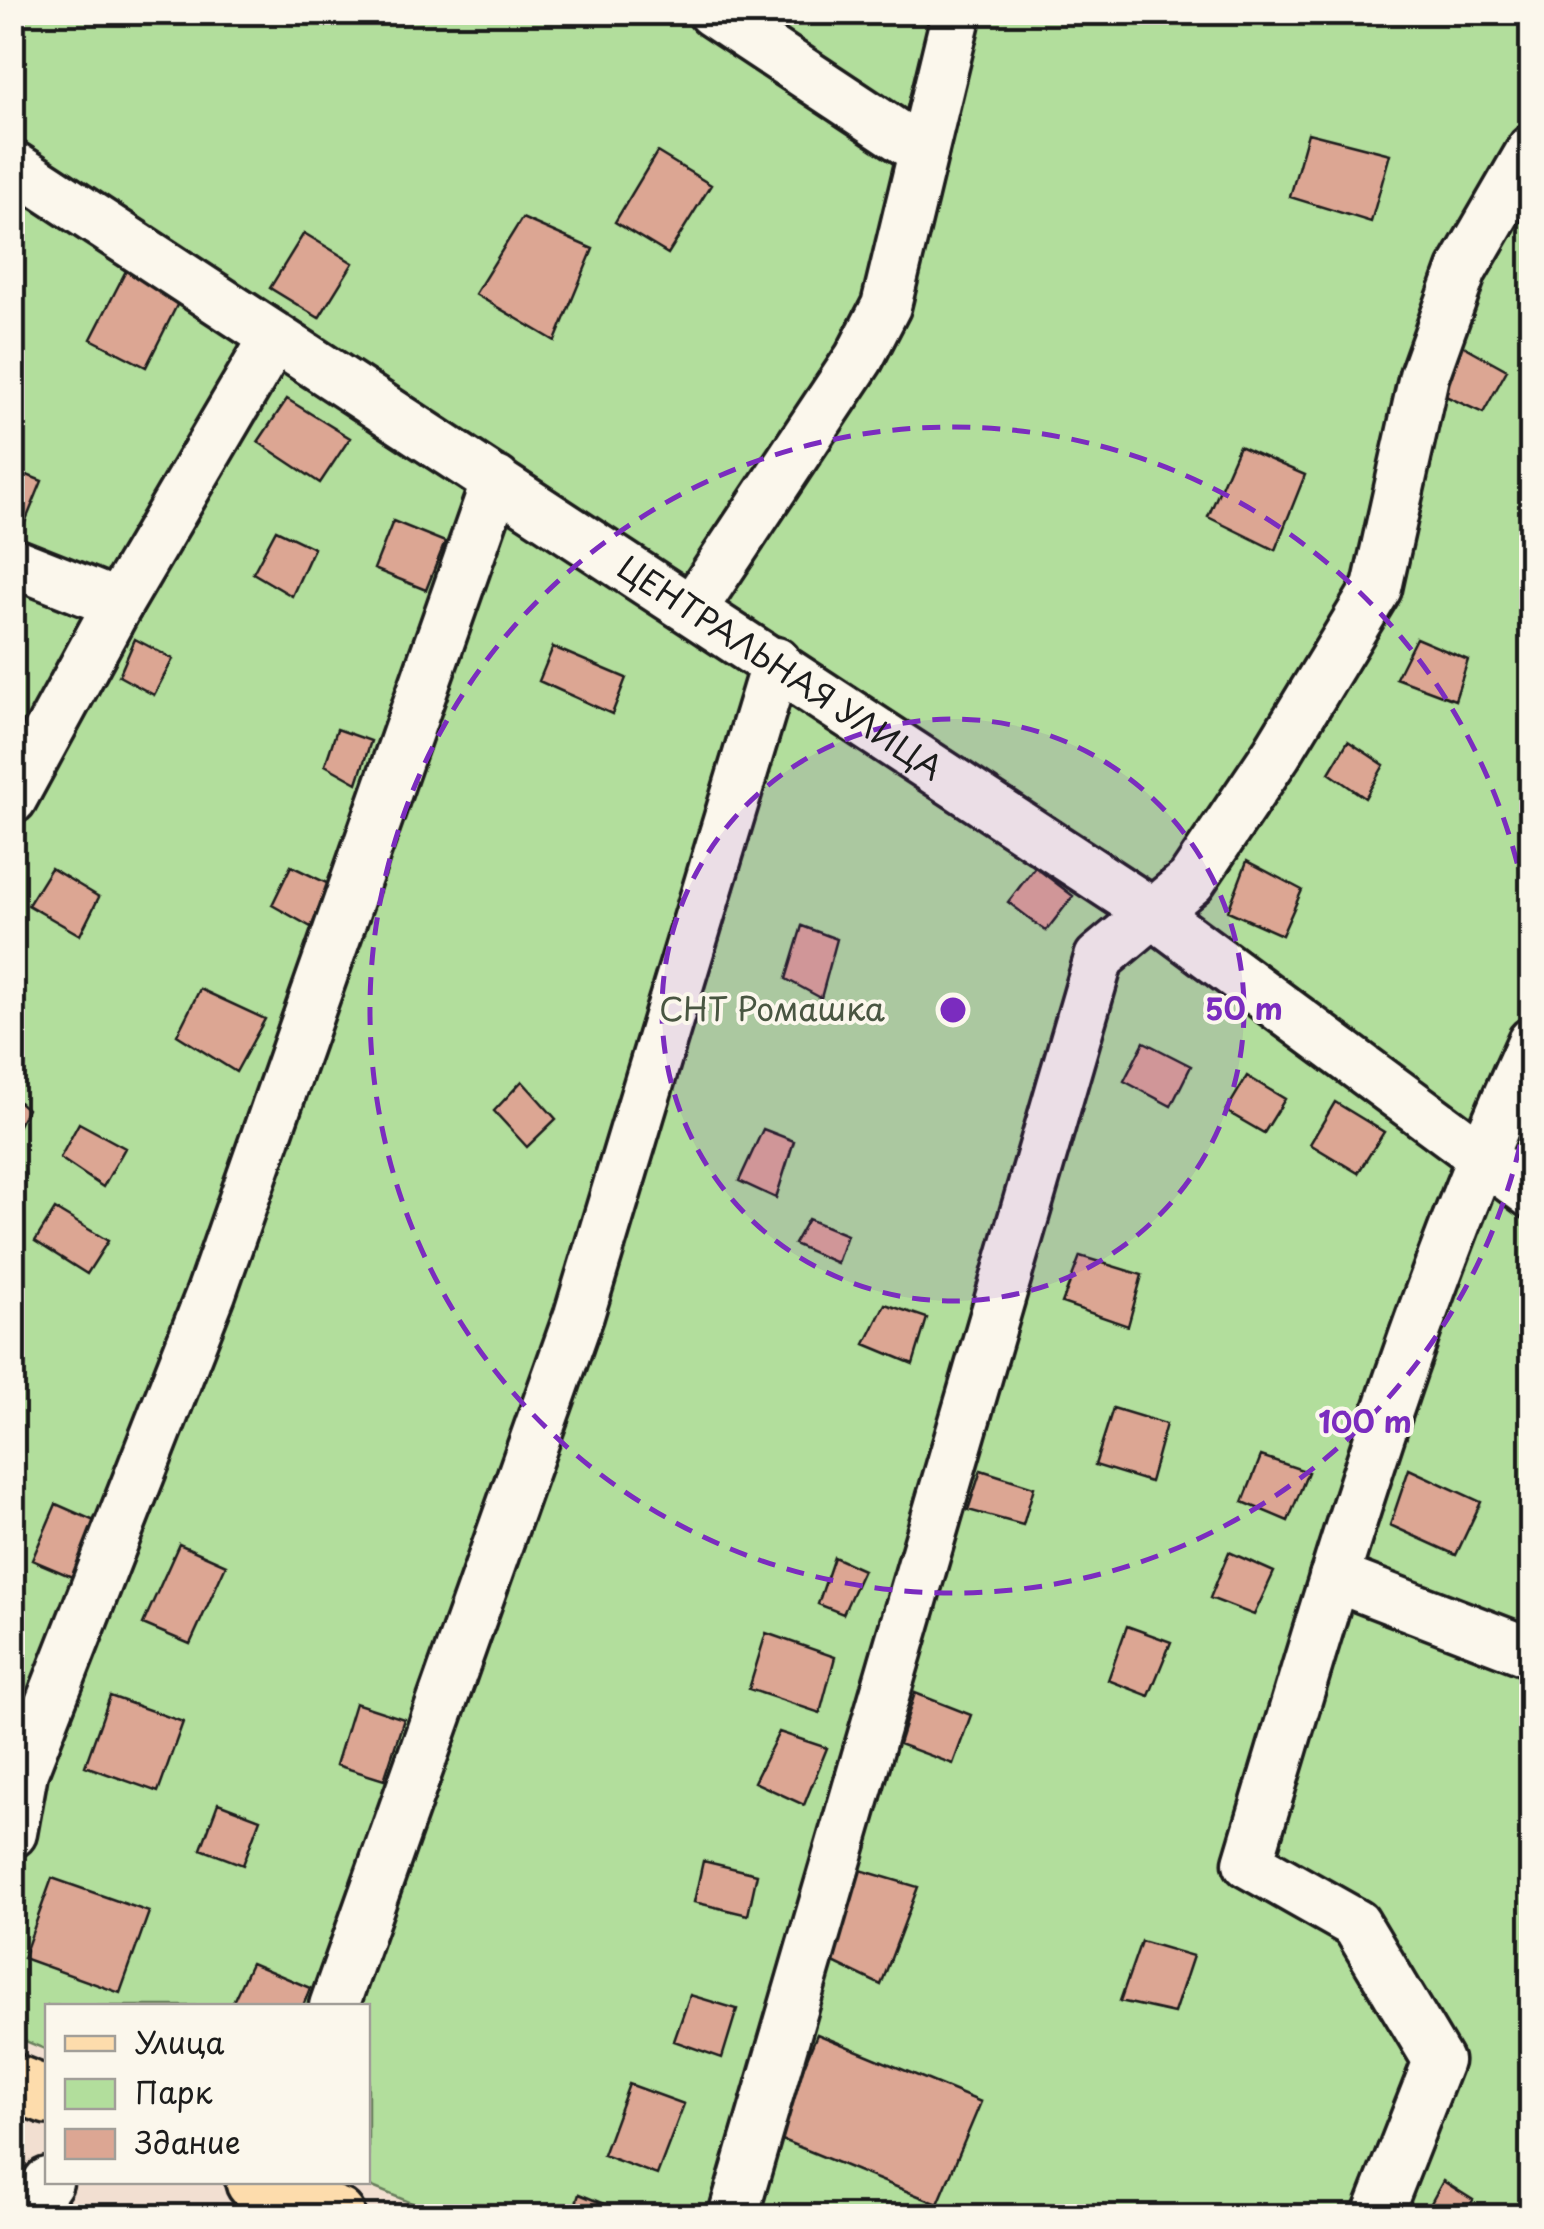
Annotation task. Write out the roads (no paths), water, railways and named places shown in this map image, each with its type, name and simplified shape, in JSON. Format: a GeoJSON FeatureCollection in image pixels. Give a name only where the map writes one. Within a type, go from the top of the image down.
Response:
{"type":"FeatureCollection","features":[{"type":"Feature","properties":{"kind":"main road"},"geometry":{"type":"LineString","coordinates":[[12,2082],[45,2095]]}},
{"type":"Feature","properties":{"kind":"main road"},"geometry":{"type":"LineString","coordinates":[[265,2184],[337,2216]]}},
{"type":"Feature","properties":{"kind":"street"},"geometry":{"type":"LineString","coordinates":[[712,12],[924,152]]}},
{"type":"Feature","properties":{"kind":"street"},"geometry":{"type":"LineString","coordinates":[[693,608],[859,358],[886,306],[956,12]]}},
{"type":"Feature","properties":{"kind":"street"},"geometry":{"type":"LineString","coordinates":[[732,2216],[1099,958],[1150,911],[1191,881],[1277,753],[1377,588],[1431,358],[1462,270],[1532,150]]}},
{"type":"Feature","properties":{"kind":"street","name":"ЦЕНТРАЛЬНАЯ УЛИЦА"},"geometry":{"type":"LineString","coordinates":[[12,165],[273,340],[776,662],[1150,911],[1532,1194]]}},
{"type":"Feature","properties":{"kind":"street"},"geometry":{"type":"LineString","coordinates":[[12,799],[118,604],[273,340]]}},
{"type":"Feature","properties":{"kind":"street"},"geometry":{"type":"LineString","coordinates":[[12,1832],[23,1772],[211,1293],[496,481]]}},
{"type":"Feature","properties":{"kind":"street"},"geometry":{"type":"LineString","coordinates":[[12,562],[118,604]]}},
{"type":"Feature","properties":{"kind":"street"},"geometry":{"type":"LineString","coordinates":[[335,2004],[580,1314],[776,662]]}},
{"type":"Feature","properties":{"kind":"street"},"geometry":{"type":"LineString","coordinates":[[1377,2216],[1438,2061],[1356,1924],[1248,1863],[1334,1577],[1479,1158],[1532,1042]]}},
{"type":"Feature","properties":{"kind":"street"},"geometry":{"type":"LineString","coordinates":[[1334,1577],[1532,1653]]}},
{"type":"Feature","properties":{"kind":"street"},"geometry":{"type":"LineString","coordinates":[[24,2216],[47,2184]]}},
{"type":"Feature","properties":{"kind":"park label","name":"СНТ Ромашка"},"geometry":{"type":"Point","coordinates":[772,1010]}}]}
